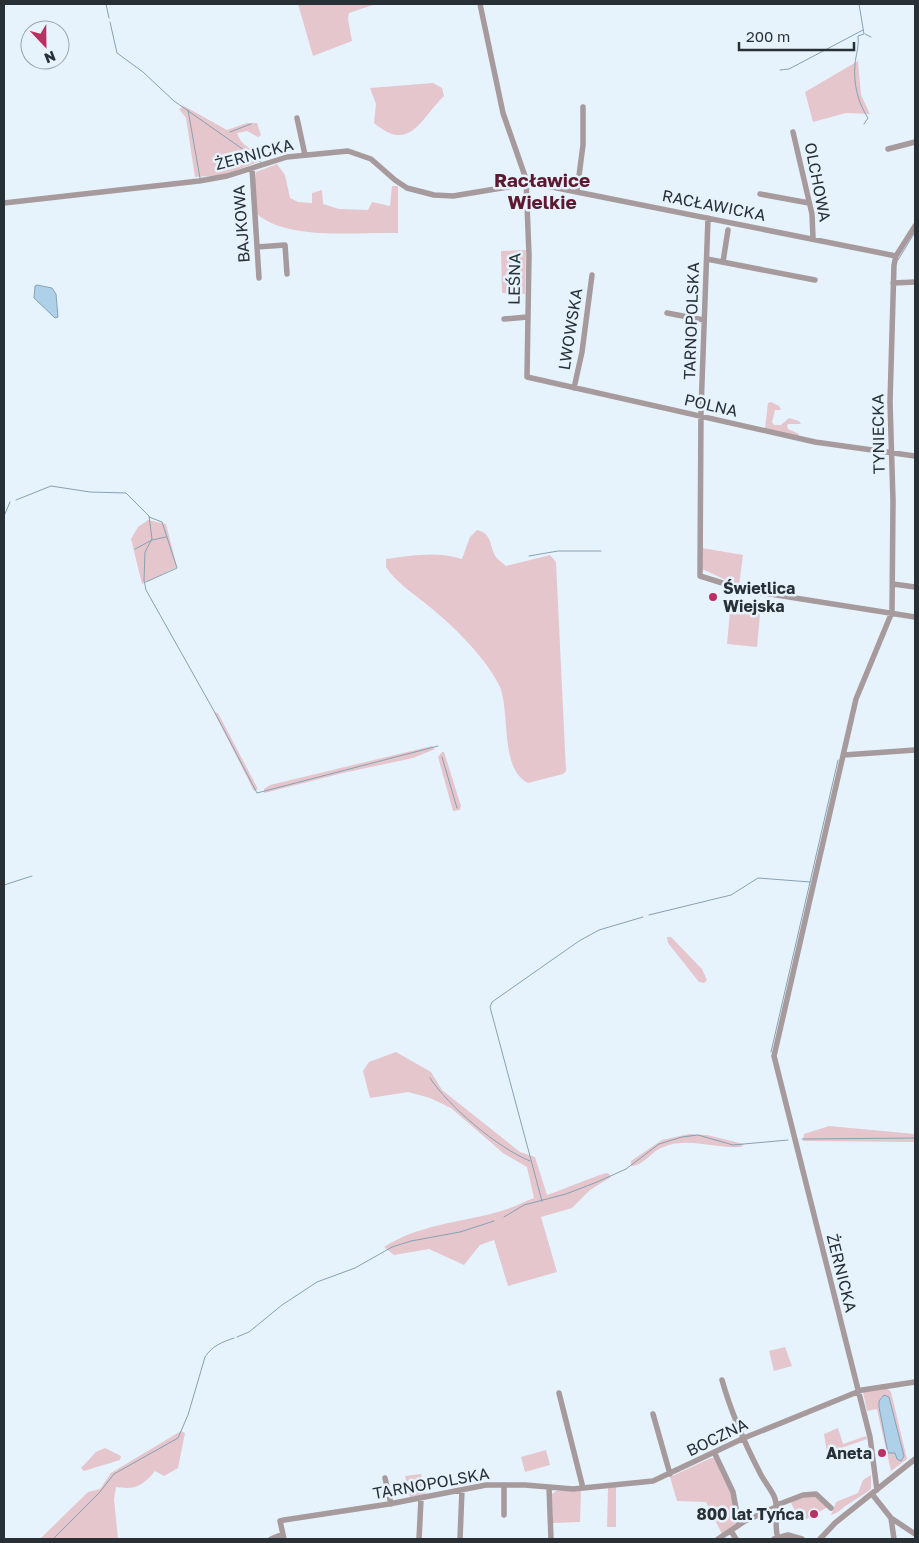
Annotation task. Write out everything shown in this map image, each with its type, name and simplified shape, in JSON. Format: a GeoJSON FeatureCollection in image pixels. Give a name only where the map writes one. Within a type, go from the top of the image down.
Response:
{"type":"FeatureCollection","features":[{"type":"Feature","properties":{"kind":"street"},"geometry":{"type":"LineString","coordinates":[[480,4],[507,126],[526,182]]}},
{"type":"Feature","properties":{"kind":"street"},"geometry":{"type":"LineString","coordinates":[[577,191],[583,145],[583,107]]}},
{"type":"Feature","properties":{"kind":"street"},"geometry":{"type":"LineString","coordinates":[[297,118],[305,155]]}},
{"type":"Feature","properties":{"kind":"street","name":"OLCHOWA"},"geometry":{"type":"LineString","coordinates":[[793,132],[810,203],[813,238]]}},
{"type":"Feature","properties":{"kind":"street"},"geometry":{"type":"LineString","coordinates":[[888,150],[915,142]]}},
{"type":"Feature","properties":{"kind":"street","name":"ŻERNICKA"},"geometry":{"type":"LineString","coordinates":[[4,203],[205,180],[281,159],[348,151],[359,153],[374,162],[398,183],[407,188],[434,196],[453,196],[526,182]]}},
{"type":"Feature","properties":{"kind":"street","name":"BAJKOWA"},"geometry":{"type":"LineString","coordinates":[[252,168],[259,278]]}},
{"type":"Feature","properties":{"kind":"street","name":"RACŁAWICKA"},"geometry":{"type":"LineString","coordinates":[[526,182],[896,256]]}},
{"type":"Feature","properties":{"kind":"street","name":"LEŚNA"},"geometry":{"type":"LineString","coordinates":[[526,182],[529,255],[527,377]]}},
{"type":"Feature","properties":{"kind":"street"},"geometry":{"type":"LineString","coordinates":[[760,194],[810,203]]}},
{"type":"Feature","properties":{"kind":"street","name":"TARNOPOLSKA"},"geometry":{"type":"LineString","coordinates":[[708,218],[704,320],[700,576],[745,590],[892,612]]}},
{"type":"Feature","properties":{"kind":"street"},"geometry":{"type":"LineString","coordinates":[[896,256],[915,226]]}},
{"type":"Feature","properties":{"kind":"street"},"geometry":{"type":"LineString","coordinates":[[723,262],[728,230]]}},
{"type":"Feature","properties":{"kind":"street"},"geometry":{"type":"LineString","coordinates":[[257,247],[286,245],[288,274]]}},
{"type":"Feature","properties":{"kind":"street","name":"TYNIECKA"},"geometry":{"type":"LineString","coordinates":[[892,612],[891,453],[893,282],[896,256]]}},
{"type":"Feature","properties":{"kind":"street"},"geometry":{"type":"LineString","coordinates":[[706,259],[815,280]]}},
{"type":"Feature","properties":{"kind":"street","name":"LWOWSKA"},"geometry":{"type":"LineString","coordinates":[[574,388],[582,352],[592,275]]}},
{"type":"Feature","properties":{"kind":"street"},"geometry":{"type":"LineString","coordinates":[[893,282],[915,282]]}},
{"type":"Feature","properties":{"kind":"street"},"geometry":{"type":"LineString","coordinates":[[667,313],[704,320]]}},
{"type":"Feature","properties":{"kind":"street"},"geometry":{"type":"LineString","coordinates":[[504,319],[527,317]]}},
{"type":"Feature","properties":{"kind":"street","name":"POLNA"},"geometry":{"type":"LineString","coordinates":[[527,377],[814,442],[891,453]]}},
{"type":"Feature","properties":{"kind":"street"},"geometry":{"type":"LineString","coordinates":[[891,453],[915,456]]}},
{"type":"Feature","properties":{"kind":"street"},"geometry":{"type":"LineString","coordinates":[[893,584],[915,587]]}},
{"type":"Feature","properties":{"kind":"street"},"geometry":{"type":"LineString","coordinates":[[915,617],[892,612],[856,699],[844,755],[915,750]]}},
{"type":"Feature","properties":{"kind":"street","name":"ŻERNICKA"},"geometry":{"type":"LineString","coordinates":[[844,755],[777,1042],[775,1064],[859,1392],[871,1444],[874,1491]]}},
{"type":"Feature","properties":{"kind":"street"},"geometry":{"type":"LineString","coordinates":[[722,1380],[744,1438],[776,1506],[774,1523],[776,1538],[792,1535],[802,1539]]}},
{"type":"Feature","properties":{"kind":"street"},"geometry":{"type":"LineString","coordinates":[[859,1392],[872,1388],[915,1382]]}},
{"type":"Feature","properties":{"kind":"street","name":"BOCZNA"},"geometry":{"type":"LineString","coordinates":[[583,1488],[653,1481],[744,1438],[859,1392]]}},
{"type":"Feature","properties":{"kind":"street"},"geometry":{"type":"LineString","coordinates":[[558,1393],[583,1488]]}},
{"type":"Feature","properties":{"kind":"street"},"geometry":{"type":"LineString","coordinates":[[653,1414],[670,1474]]}},
{"type":"Feature","properties":{"kind":"street"},"geometry":{"type":"LineString","coordinates":[[714,1452],[733,1492],[740,1525]]}},
{"type":"Feature","properties":{"kind":"street"},"geometry":{"type":"LineString","coordinates":[[820,1539],[835,1523],[915,1460]]}},
{"type":"Feature","properties":{"kind":"street"},"geometry":{"type":"LineString","coordinates":[[385,1478],[391,1504]]}},
{"type":"Feature","properties":{"kind":"street","name":"TARNOPOLSKA"},"geometry":{"type":"LineString","coordinates":[[284,1537],[280,1521],[421,1499],[486,1485],[583,1488]]}},
{"type":"Feature","properties":{"kind":"street"},"geometry":{"type":"LineString","coordinates":[[504,1485],[504,1515]]}},
{"type":"Feature","properties":{"kind":"street"},"geometry":{"type":"LineString","coordinates":[[549,1488],[551,1539]]}},
{"type":"Feature","properties":{"kind":"street"},"geometry":{"type":"LineString","coordinates":[[460,1539],[462,1490]]}},
{"type":"Feature","properties":{"kind":"street"},"geometry":{"type":"LineString","coordinates":[[874,1491],[891,1518],[894,1539]]}},
{"type":"Feature","properties":{"kind":"street"},"geometry":{"type":"LineString","coordinates":[[718,1539],[776,1506],[803,1495],[816,1494],[831,1508]]}},
{"type":"Feature","properties":{"kind":"street"},"geometry":{"type":"LineString","coordinates":[[419,1539],[421,1499]]}},
{"type":"Feature","properties":{"kind":"street"},"geometry":{"type":"LineString","coordinates":[[891,1518],[915,1534]]}},
{"type":"Feature","properties":{"kind":"street"},"geometry":{"type":"LineString","coordinates":[[731,1531],[736,1539]]}},
{"type":"Feature","properties":{"kind":"street"},"geometry":{"type":"LineString","coordinates":[[271,1539],[284,1537]]}},
{"type":"Feature","properties":{"kind":"shaded area"},"geometry":{"type":"Polygon","coordinates":[[[298,4],[376,4],[349,13],[348,19],[352,41],[313,56],[298,4]]]}},
{"type":"Feature","properties":{"kind":"shaded area"},"geometry":{"type":"Polygon","coordinates":[[[858,61],[861,95],[870,114],[846,113],[813,122],[805,92],[858,61]]]}},
{"type":"Feature","properties":{"kind":"shaded area"},"geometry":{"type":"Polygon","coordinates":[[[433,83],[442,88],[444,96],[414,129],[406,134],[397,135],[386,132],[374,123],[376,104],[370,88],[433,83]]]}},
{"type":"Feature","properties":{"kind":"shaded area"},"geometry":{"type":"Polygon","coordinates":[[[184,106],[227,130],[247,123],[257,123],[261,135],[258,137],[247,131],[237,133],[244,144],[263,155],[263,160],[224,175],[195,177],[186,118],[179,109],[184,106]]]}},
{"type":"Feature","properties":{"kind":"shaded area"},"geometry":{"type":"Polygon","coordinates":[[[277,164],[285,175],[290,198],[298,202],[312,203],[312,193],[322,190],[323,204],[339,209],[368,210],[372,202],[390,206],[392,186],[398,186],[398,233],[323,233],[285,228],[269,222],[256,213],[254,187],[256,172],[277,164]]]}},
{"type":"Feature","properties":{"kind":"shaded area"},"geometry":{"type":"Polygon","coordinates":[[[526,250],[525,294],[502,293],[501,251],[526,250]]]}},
{"type":"Feature","properties":{"kind":"shaded area"},"geometry":{"type":"Polygon","coordinates":[[[771,402],[779,406],[781,410],[775,410],[772,422],[774,425],[781,425],[789,418],[799,421],[801,424],[788,424],[787,426],[788,429],[799,434],[798,437],[765,429],[768,403],[771,402]]]}},
{"type":"Feature","properties":{"kind":"shaded area"},"geometry":{"type":"Polygon","coordinates":[[[148,520],[166,524],[177,567],[142,584],[131,539],[138,527],[148,520]]]}},
{"type":"Feature","properties":{"kind":"shaded area"},"geometry":{"type":"Polygon","coordinates":[[[477,530],[486,534],[496,557],[506,566],[550,555],[556,562],[566,771],[563,774],[528,783],[519,776],[509,752],[503,696],[493,674],[476,651],[455,630],[399,582],[386,567],[386,559],[415,555],[434,554],[462,559],[470,537],[477,530]]]}},
{"type":"Feature","properties":{"kind":"shaded area"},"geometry":{"type":"Polygon","coordinates":[[[702,548],[743,555],[739,586],[702,569],[702,548]]]}},
{"type":"Feature","properties":{"kind":"shaded area"},"geometry":{"type":"Polygon","coordinates":[[[731,601],[761,604],[757,647],[727,644],[731,601]]]}},
{"type":"Feature","properties":{"kind":"shaded area"},"geometry":{"type":"Polygon","coordinates":[[[214,712],[218,713],[258,789],[254,791],[214,712]]]}},
{"type":"Feature","properties":{"kind":"shaded area"},"geometry":{"type":"Polygon","coordinates":[[[432,746],[435,749],[413,758],[264,793],[264,789],[270,785],[432,746]]]}},
{"type":"Feature","properties":{"kind":"shaded area"},"geometry":{"type":"Polygon","coordinates":[[[444,752],[461,806],[460,810],[453,811],[438,757],[444,752]]]}},
{"type":"Feature","properties":{"kind":"shaded area"},"geometry":{"type":"Polygon","coordinates":[[[667,937],[671,937],[702,969],[707,980],[704,983],[699,982],[668,943],[667,937]]]}},
{"type":"Feature","properties":{"kind":"shaded area"},"geometry":{"type":"Polygon","coordinates":[[[396,1052],[431,1072],[442,1090],[520,1152],[535,1157],[547,1195],[608,1173],[611,1177],[590,1190],[572,1208],[541,1217],[557,1272],[508,1286],[494,1240],[480,1245],[464,1265],[429,1249],[394,1255],[384,1247],[424,1229],[499,1212],[534,1198],[527,1167],[503,1153],[451,1108],[430,1098],[408,1092],[370,1098],[363,1071],[369,1062],[396,1052]]]}},
{"type":"Feature","properties":{"kind":"shaded area"},"geometry":{"type":"Polygon","coordinates":[[[829,1126],[915,1134],[915,1142],[803,1141],[804,1134],[829,1126]]]}},
{"type":"Feature","properties":{"kind":"shaded area"},"geometry":{"type":"Polygon","coordinates":[[[689,1134],[707,1135],[744,1144],[741,1147],[731,1147],[681,1143],[661,1148],[643,1162],[631,1166],[631,1161],[662,1140],[689,1134]]]}},
{"type":"Feature","properties":{"kind":"shaded area"},"geometry":{"type":"Polygon","coordinates":[[[785,1347],[792,1366],[774,1371],[769,1351],[785,1347]]]}},
{"type":"Feature","properties":{"kind":"shaded area"},"geometry":{"type":"Polygon","coordinates":[[[886,1387],[891,1392],[907,1459],[891,1471],[877,1409],[867,1411],[863,1392],[886,1387]]]}},
{"type":"Feature","properties":{"kind":"shaded area"},"geometry":{"type":"Polygon","coordinates":[[[838,1428],[843,1444],[866,1436],[867,1439],[827,1453],[824,1434],[838,1428]]]}},
{"type":"Feature","properties":{"kind":"shaded area"},"geometry":{"type":"Polygon","coordinates":[[[181,1431],[185,1433],[178,1468],[164,1476],[155,1471],[138,1486],[128,1488],[116,1487],[114,1499],[118,1539],[40,1539],[88,1492],[100,1489],[111,1473],[181,1431]]]}},
{"type":"Feature","properties":{"kind":"shaded area"},"geometry":{"type":"Polygon","coordinates":[[[105,1448],[121,1456],[120,1460],[84,1471],[81,1468],[96,1452],[105,1448]]]}},
{"type":"Feature","properties":{"kind":"shaded area"},"geometry":{"type":"Polygon","coordinates":[[[546,1450],[550,1465],[525,1472],[521,1457],[546,1450]]]}},
{"type":"Feature","properties":{"kind":"shaded area"},"geometry":{"type":"Polygon","coordinates":[[[711,1458],[715,1458],[731,1493],[737,1524],[722,1534],[706,1502],[677,1501],[670,1477],[711,1458]]]}},
{"type":"Feature","properties":{"kind":"shaded area"},"geometry":{"type":"Polygon","coordinates":[[[421,1474],[426,1495],[410,1497],[405,1476],[421,1474]]]}},
{"type":"Feature","properties":{"kind":"shaded area"},"geometry":{"type":"Polygon","coordinates":[[[871,1475],[871,1489],[831,1515],[836,1502],[858,1493],[863,1480],[871,1475]]]}},
{"type":"Feature","properties":{"kind":"shaded area"},"geometry":{"type":"Polygon","coordinates":[[[616,1487],[616,1527],[607,1527],[608,1488],[616,1487]]]}},
{"type":"Feature","properties":{"kind":"shaded area"},"geometry":{"type":"Polygon","coordinates":[[[581,1490],[580,1522],[553,1523],[552,1494],[556,1491],[581,1490]]]}},
{"type":"Feature","properties":{"kind":"shaded area"},"geometry":{"type":"Polygon","coordinates":[[[814,1496],[828,1507],[801,1522],[791,1503],[797,1497],[814,1496]]]}},
{"type":"Feature","properties":{"kind":"water"},"geometry":{"type":"Polygon","coordinates":[[[35,286],[52,288],[56,294],[58,317],[55,318],[34,298],[35,286]]]}},
{"type":"Feature","properties":{"kind":"water"},"geometry":{"type":"Polygon","coordinates":[[[884,1395],[889,1397],[904,1456],[901,1461],[897,1459],[895,1453],[888,1453],[879,1407],[879,1401],[884,1395]]]}},
{"type":"Feature","properties":{"kind":"waterway"},"geometry":{"type":"LineString","coordinates":[[106,4],[109,18]]}},
{"type":"Feature","properties":{"kind":"waterway"},"geometry":{"type":"LineString","coordinates":[[859,4],[864,34],[858,36],[855,78],[859,99],[868,118],[864,124]]}},
{"type":"Feature","properties":{"kind":"waterway"},"geometry":{"type":"LineString","coordinates":[[110,22],[117,53],[143,72],[174,101],[261,162]]}},
{"type":"Feature","properties":{"kind":"waterway"},"geometry":{"type":"LineString","coordinates":[[780,70],[789,69],[863,30]]}},
{"type":"Feature","properties":{"kind":"waterway"},"geometry":{"type":"LineString","coordinates":[[865,34],[871,37]]}},
{"type":"Feature","properties":{"kind":"waterway"},"geometry":{"type":"LineString","coordinates":[[188,110],[200,178]]}},
{"type":"Feature","properties":{"kind":"waterway"},"geometry":{"type":"LineString","coordinates":[[230,132],[251,124]]}},
{"type":"Feature","properties":{"kind":"waterway"},"geometry":{"type":"LineString","coordinates":[[898,260],[915,232]]}},
{"type":"Feature","properties":{"kind":"waterway"},"geometry":{"type":"LineString","coordinates":[[16,500],[51,486],[90,492],[126,493],[149,516],[152,539],[145,552],[144,580],[146,590],[214,711],[257,793],[438,746]]}},
{"type":"Feature","properties":{"kind":"waterway"},"geometry":{"type":"LineString","coordinates":[[4,516],[10,502]]}},
{"type":"Feature","properties":{"kind":"waterway"},"geometry":{"type":"LineString","coordinates":[[146,582],[177,568],[162,522],[149,517]]}},
{"type":"Feature","properties":{"kind":"waterway"},"geometry":{"type":"LineString","coordinates":[[135,549],[152,540],[166,537]]}},
{"type":"Feature","properties":{"kind":"waterway"},"geometry":{"type":"LineString","coordinates":[[529,556],[558,551],[601,551]]}},
{"type":"Feature","properties":{"kind":"waterway"},"geometry":{"type":"LineString","coordinates":[[442,757],[457,808]]}},
{"type":"Feature","properties":{"kind":"waterway"},"geometry":{"type":"LineString","coordinates":[[771,1052],[838,760]]}},
{"type":"Feature","properties":{"kind":"waterway"},"geometry":{"type":"LineString","coordinates":[[4,885],[32,876]]}},
{"type":"Feature","properties":{"kind":"waterway"},"geometry":{"type":"LineString","coordinates":[[649,915],[731,895],[758,878],[810,882]]}},
{"type":"Feature","properties":{"kind":"waterway"},"geometry":{"type":"LineString","coordinates":[[542,1201],[490,1007],[492,1002],[579,941],[599,930],[643,917]]}},
{"type":"Feature","properties":{"kind":"waterway"},"geometry":{"type":"LineString","coordinates":[[430,1078],[449,1101],[475,1126],[504,1147],[530,1161]]}},
{"type":"Feature","properties":{"kind":"waterway"},"geometry":{"type":"LineString","coordinates":[[504,1217],[524,1205],[566,1194],[626,1169],[659,1144],[682,1137],[698,1135],[733,1145],[788,1140]]}},
{"type":"Feature","properties":{"kind":"waterway"},"geometry":{"type":"LineString","coordinates":[[802,1139],[915,1138]]}},
{"type":"Feature","properties":{"kind":"waterway"},"geometry":{"type":"LineString","coordinates":[[237,1337],[249,1332],[282,1305],[317,1282],[355,1268],[392,1247],[411,1241],[460,1232],[494,1221]]}},
{"type":"Feature","properties":{"kind":"waterway"},"geometry":{"type":"LineString","coordinates":[[53,1539],[99,1493],[114,1474],[178,1438],[188,1415],[205,1357],[218,1345],[234,1338]]}},
{"type":"Feature","properties":{"kind":"place","name":"Świetlica Wiejska"},"geometry":{"type":"Point","coordinates":[713,597]}},
{"type":"Feature","properties":{"kind":"place","name":"Aneta"},"geometry":{"type":"Point","coordinates":[882,1453]}},
{"type":"Feature","properties":{"kind":"place","name":"800 lat Tyńca"},"geometry":{"type":"Point","coordinates":[814,1514]}},
{"type":"Feature","properties":{"kind":"district","name":"Racławice Wielkie"},"geometry":{"type":"Point","coordinates":[542,190]}}]}
